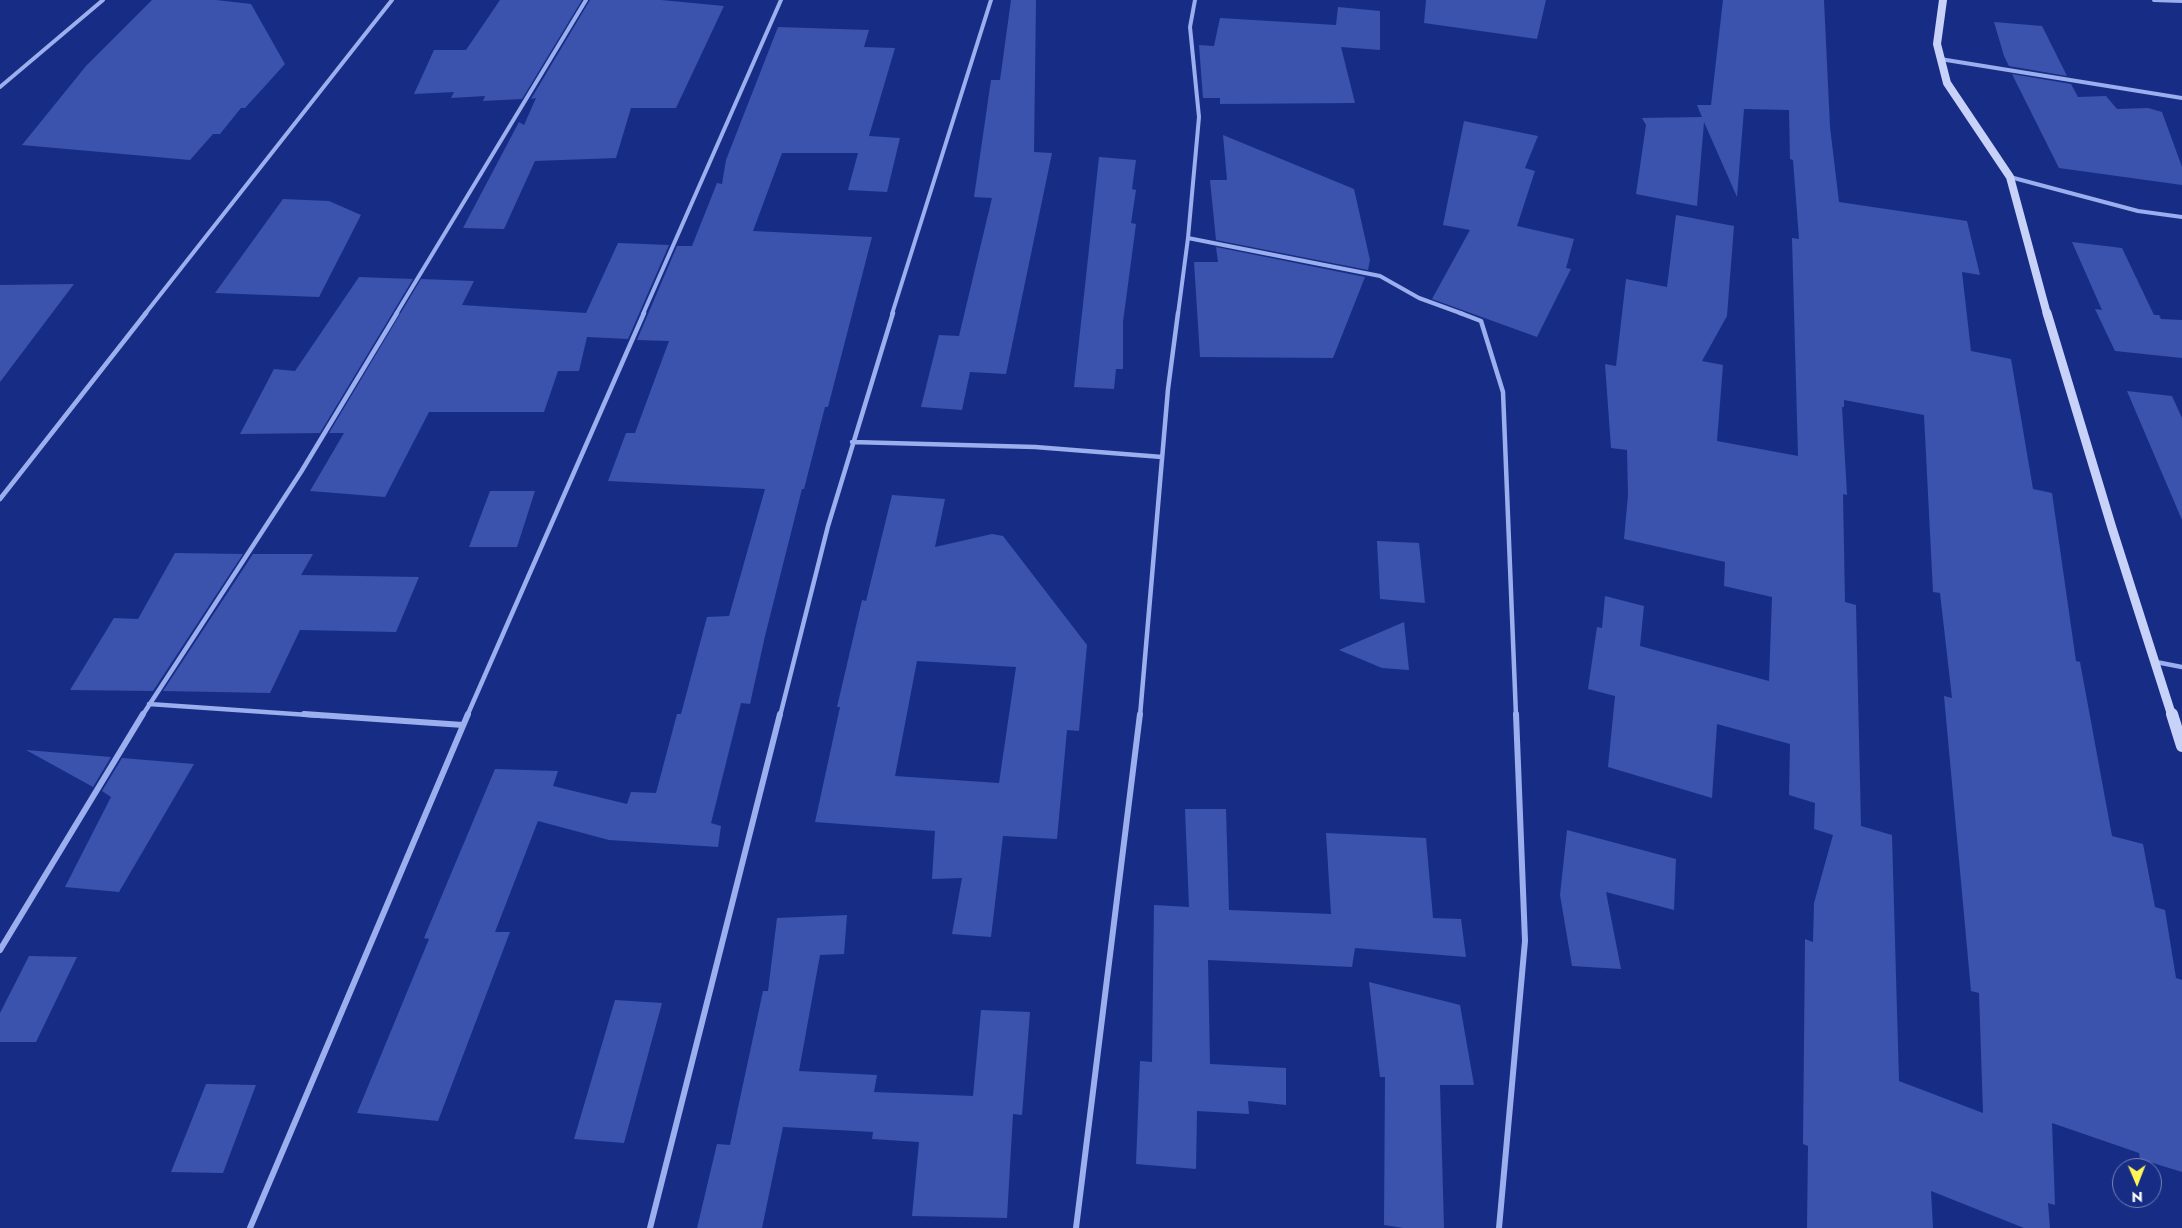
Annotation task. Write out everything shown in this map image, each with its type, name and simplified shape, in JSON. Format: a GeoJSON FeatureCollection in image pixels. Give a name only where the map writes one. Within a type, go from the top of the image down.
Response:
{"type":"FeatureCollection","features":[{"type":"Feature","properties":{"kind":"street"},"geometry":{"type":"LineString","coordinates":[[0,87],[103,0]]}},
{"type":"Feature","properties":{"kind":"street"},"geometry":{"type":"LineString","coordinates":[[0,500],[392,0]]}},
{"type":"Feature","properties":{"kind":"street"},"geometry":{"type":"LineString","coordinates":[[0,950],[149,704],[301,472],[586,0]]}},
{"type":"Feature","properties":{"kind":"street"},"geometry":{"type":"LineString","coordinates":[[250,1228],[464,725],[781,0]]}},
{"type":"Feature","properties":{"kind":"street"},"geometry":{"type":"LineString","coordinates":[[650,1228],[828,526],[852,442],[991,0]]}},
{"type":"Feature","properties":{"kind":"street"},"geometry":{"type":"LineString","coordinates":[[1076,1228],[1137,748],[1168,390],[1188,238],[1199,117],[1190,27],[1195,0]]}},
{"type":"Feature","properties":{"kind":"street"},"geometry":{"type":"LineString","coordinates":[[1943,0],[1937,44],[1947,83],[2010,177],[2049,320],[2182,746]]}},
{"type":"Feature","properties":{"kind":"street"},"geometry":{"type":"LineString","coordinates":[[2154,0],[2182,1]]}},
{"type":"Feature","properties":{"kind":"street"},"geometry":{"type":"LineString","coordinates":[[1940,59],[2182,98]]}},
{"type":"Feature","properties":{"kind":"street"},"geometry":{"type":"LineString","coordinates":[[2010,177],[2138,211],[2182,217]]}},
{"type":"Feature","properties":{"kind":"street"},"geometry":{"type":"LineString","coordinates":[[1188,238],[1380,276],[1419,298],[1481,321],[1503,392],[1526,941],[1499,1228]]}},
{"type":"Feature","properties":{"kind":"street"},"geometry":{"type":"LineString","coordinates":[[852,442],[1035,447],[1162,457]]}},
{"type":"Feature","properties":{"kind":"street"},"geometry":{"type":"LineString","coordinates":[[2156,662],[2182,667]]}},
{"type":"Feature","properties":{"kind":"street"},"geometry":{"type":"LineString","coordinates":[[149,704],[464,725]]}},
{"type":"Feature","properties":{"kind":"building"},"geometry":{"type":"Polygon","coordinates":[[[152,0],[216,0],[251,4],[285,64],[245,108],[241,108],[220,134],[213,134],[190,160],[22,145],[86,66],[152,0]]]}},
{"type":"Feature","properties":{"kind":"building"},"geometry":{"type":"Polygon","coordinates":[[[500,0],[582,0],[522,99],[483,101],[485,96],[451,98],[454,92],[414,94],[434,50],[466,50],[500,0]]]}},
{"type":"Feature","properties":{"kind":"building"},"geometry":{"type":"Polygon","coordinates":[[[590,0],[661,0],[724,6],[676,108],[631,108],[616,158],[535,161],[504,229],[463,228],[519,122],[524,125],[536,98],[531,99],[590,0]]]}},
{"type":"Feature","properties":{"kind":"building"},"geometry":{"type":"Polygon","coordinates":[[[1011,0],[1036,0],[1034,152],[1052,153],[1006,374],[970,372],[962,410],[921,407],[939,335],[959,336],[992,198],[974,197],[991,80],[1000,80],[1011,0]]]}},
{"type":"Feature","properties":{"kind":"building"},"geometry":{"type":"Polygon","coordinates":[[[1426,0],[1546,0],[1537,39],[1424,23],[1426,0]]]}},
{"type":"Feature","properties":{"kind":"building"},"geometry":{"type":"Polygon","coordinates":[[[1723,0],[1824,0],[1830,127],[1839,202],[1967,221],[1980,275],[1962,272],[1971,351],[2011,359],[2033,489],[2052,493],[2076,661],[2080,662],[2112,836],[2143,844],[2155,907],[2165,910],[2176,978],[2182,980],[2182,1172],[2162,1166],[2162,1158],[2140,1158],[2139,1153],[2052,1123],[2055,1205],[2048,1203],[2050,1228],[2024,1228],[1931,1191],[1933,1228],[1807,1228],[1808,1146],[1803,1144],[1805,939],[1813,942],[1814,903],[1833,835],[1814,829],[1815,803],[1789,795],[1790,744],[1717,724],[1712,798],[1608,767],[1615,696],[1588,689],[1597,627],[1602,628],[1605,596],[1644,606],[1640,646],[1769,681],[1772,597],[1724,586],[1725,562],[1624,539],[1628,495],[1627,450],[1611,448],[1605,364],[1616,366],[1626,279],[1667,287],[1676,215],[1734,226],[1727,316],[1702,361],[1723,365],[1717,441],[1798,456],[1792,238],[1799,239],[1793,160],[1790,159],[1789,110],[1744,109],[1737,197],[1704,122],[1697,206],[1636,194],[1646,125],[1642,118],[1702,117],[1697,105],[1711,105],[1723,0]],[[1844,400],[1844,407],[1842,407],[1847,495],[1843,494],[1845,602],[1856,605],[1861,826],[1892,835],[1899,1081],[1983,1113],[1979,993],[1971,991],[1944,696],[1952,698],[1940,593],[1933,592],[1924,415],[1844,400]]]}},
{"type":"Feature","properties":{"kind":"building"},"geometry":{"type":"Polygon","coordinates":[[[1338,7],[1380,11],[1380,50],[1341,47],[1355,103],[1220,104],[1220,98],[1203,98],[1199,45],[1214,46],[1220,18],[1336,25],[1338,7]]]}},
{"type":"Feature","properties":{"kind":"building"},"geometry":{"type":"Polygon","coordinates":[[[1994,22],[2042,26],[2067,76],[2009,66],[2004,56],[1994,22]]]}},
{"type":"Feature","properties":{"kind":"building"},"geometry":{"type":"Polygon","coordinates":[[[778,27],[869,30],[864,47],[895,48],[869,136],[900,138],[887,192],[848,190],[858,153],[782,153],[753,231],[872,237],[828,407],[825,407],[804,489],[802,489],[750,704],[741,703],[711,823],[721,826],[718,847],[609,840],[538,821],[495,932],[510,932],[438,1121],[357,1113],[429,939],[424,938],[495,769],[558,771],[553,786],[627,804],[631,792],[656,793],[677,714],[681,714],[707,617],[729,616],[765,489],[608,481],[626,433],[635,433],[669,341],[637,340],[677,246],[692,246],[717,183],[722,184],[726,160],[778,27]]]}},
{"type":"Feature","properties":{"kind":"building"},"geometry":{"type":"Polygon","coordinates":[[[2012,74],[2071,84],[2078,97],[2106,96],[2117,109],[2148,108],[2162,112],[2182,167],[2182,185],[2059,168],[2012,74]]]}},
{"type":"Feature","properties":{"kind":"building"},"geometry":{"type":"Polygon","coordinates":[[[1464,121],[1538,136],[1525,168],[1535,171],[1517,226],[1574,239],[1566,268],[1571,269],[1537,337],[1432,299],[1470,230],[1443,225],[1464,121]]]}},
{"type":"Feature","properties":{"kind":"building"},"geometry":{"type":"Polygon","coordinates":[[[1223,135],[1354,189],[1370,260],[1368,270],[1216,240],[1210,180],[1227,180],[1223,135]]]}},
{"type":"Feature","properties":{"kind":"building"},"geometry":{"type":"Polygon","coordinates":[[[1099,157],[1136,160],[1132,189],[1136,190],[1131,223],[1136,224],[1123,322],[1123,369],[1116,369],[1114,389],[1074,387],[1099,157]]]}},
{"type":"Feature","properties":{"kind":"building"},"geometry":{"type":"Polygon","coordinates":[[[283,199],[329,201],[361,215],[319,297],[215,293],[283,199]]]}},
{"type":"Feature","properties":{"kind":"building"},"geometry":{"type":"Polygon","coordinates":[[[2072,242],[2122,248],[2154,315],[2159,315],[2161,319],[2182,320],[2182,358],[2115,351],[2095,309],[2102,310],[2072,242]]]}},
{"type":"Feature","properties":{"kind":"building"},"geometry":{"type":"Polygon","coordinates":[[[618,243],[669,245],[628,339],[587,337],[579,371],[558,371],[544,412],[429,412],[385,497],[310,491],[344,433],[329,433],[421,279],[474,281],[462,305],[586,313],[618,243]]]}},
{"type":"Feature","properties":{"kind":"building"},"geometry":{"type":"Polygon","coordinates":[[[1216,247],[1365,277],[1333,358],[1200,357],[1194,262],[1218,262],[1216,247]]]}},
{"type":"Feature","properties":{"kind":"building"},"geometry":{"type":"Polygon","coordinates":[[[359,277],[413,279],[320,433],[240,434],[274,369],[295,371],[359,277]]]}},
{"type":"Feature","properties":{"kind":"building"},"geometry":{"type":"Polygon","coordinates":[[[74,284],[0,382],[0,285],[74,284]]]}},
{"type":"Feature","properties":{"kind":"building"},"geometry":{"type":"Polygon","coordinates":[[[2127,391],[2172,396],[2182,418],[2182,520],[2127,391]]]}},
{"type":"Feature","properties":{"kind":"building"},"geometry":{"type":"Polygon","coordinates":[[[490,491],[535,491],[517,547],[469,547],[490,491]]]}},
{"type":"Feature","properties":{"kind":"building"},"geometry":{"type":"Polygon","coordinates":[[[892,495],[945,499],[935,547],[992,534],[1003,536],[1087,645],[1079,731],[1067,730],[1057,839],[1003,836],[991,937],[952,934],[962,878],[932,879],[935,831],[815,822],[840,707],[837,707],[862,600],[866,601],[892,495]],[[917,661],[895,776],[999,783],[1016,667],[917,661]]]}},
{"type":"Feature","properties":{"kind":"building"},"geometry":{"type":"Polygon","coordinates":[[[1377,541],[1419,543],[1425,603],[1380,599],[1377,541]]]}},
{"type":"Feature","properties":{"kind":"building"},"geometry":{"type":"Polygon","coordinates":[[[175,553],[243,554],[153,691],[70,690],[114,618],[138,619],[175,553]]]}},
{"type":"Feature","properties":{"kind":"building"},"geometry":{"type":"Polygon","coordinates":[[[253,554],[313,554],[301,575],[419,577],[396,632],[300,630],[270,693],[163,691],[253,554]]]}},
{"type":"Feature","properties":{"kind":"building"},"geometry":{"type":"Polygon","coordinates":[[[1404,622],[1409,670],[1382,668],[1339,650],[1404,622]]]}},
{"type":"Feature","properties":{"kind":"building"},"geometry":{"type":"Polygon","coordinates":[[[26,750],[111,757],[93,787],[26,750]]]}},
{"type":"Feature","properties":{"kind":"building"},"geometry":{"type":"Polygon","coordinates":[[[122,758],[194,764],[119,892],[65,887],[111,797],[102,791],[122,758]]]}},
{"type":"Feature","properties":{"kind":"building"},"geometry":{"type":"Polygon","coordinates":[[[1185,809],[1226,809],[1229,910],[1331,914],[1326,833],[1426,838],[1433,918],[1461,919],[1466,957],[1355,948],[1352,967],[1208,960],[1210,1064],[1286,1068],[1286,1105],[1248,1101],[1249,1114],[1197,1111],[1196,1169],[1136,1164],[1140,1061],[1152,1062],[1154,905],[1189,907],[1185,809]]]}},
{"type":"Feature","properties":{"kind":"building"},"geometry":{"type":"Polygon","coordinates":[[[1567,830],[1676,859],[1674,910],[1606,892],[1621,969],[1572,966],[1560,895],[1567,830]]]}},
{"type":"Feature","properties":{"kind":"building"},"geometry":{"type":"Polygon","coordinates":[[[847,915],[844,954],[820,955],[799,1071],[877,1075],[874,1092],[973,1096],[981,1010],[1030,1012],[1022,1115],[1013,1114],[1007,1218],[912,1216],[919,1142],[872,1139],[873,1132],[783,1127],[762,1228],[697,1228],[717,1144],[730,1145],[763,991],[768,991],[777,918],[847,915]]]}},
{"type":"Feature","properties":{"kind":"building"},"geometry":{"type":"Polygon","coordinates":[[[29,956],[77,957],[36,1042],[0,1042],[0,1013],[29,956]]]}},
{"type":"Feature","properties":{"kind":"building"},"geometry":{"type":"Polygon","coordinates":[[[1369,982],[1460,1005],[1474,1085],[1440,1085],[1444,1228],[1403,1228],[1384,1225],[1385,1077],[1380,1077],[1369,982]]]}},
{"type":"Feature","properties":{"kind":"building"},"geometry":{"type":"Polygon","coordinates":[[[615,1000],[662,1003],[624,1143],[574,1139],[615,1000]]]}},
{"type":"Feature","properties":{"kind":"building"},"geometry":{"type":"Polygon","coordinates":[[[206,1084],[256,1085],[223,1173],[171,1172],[206,1084]]]}}]}
